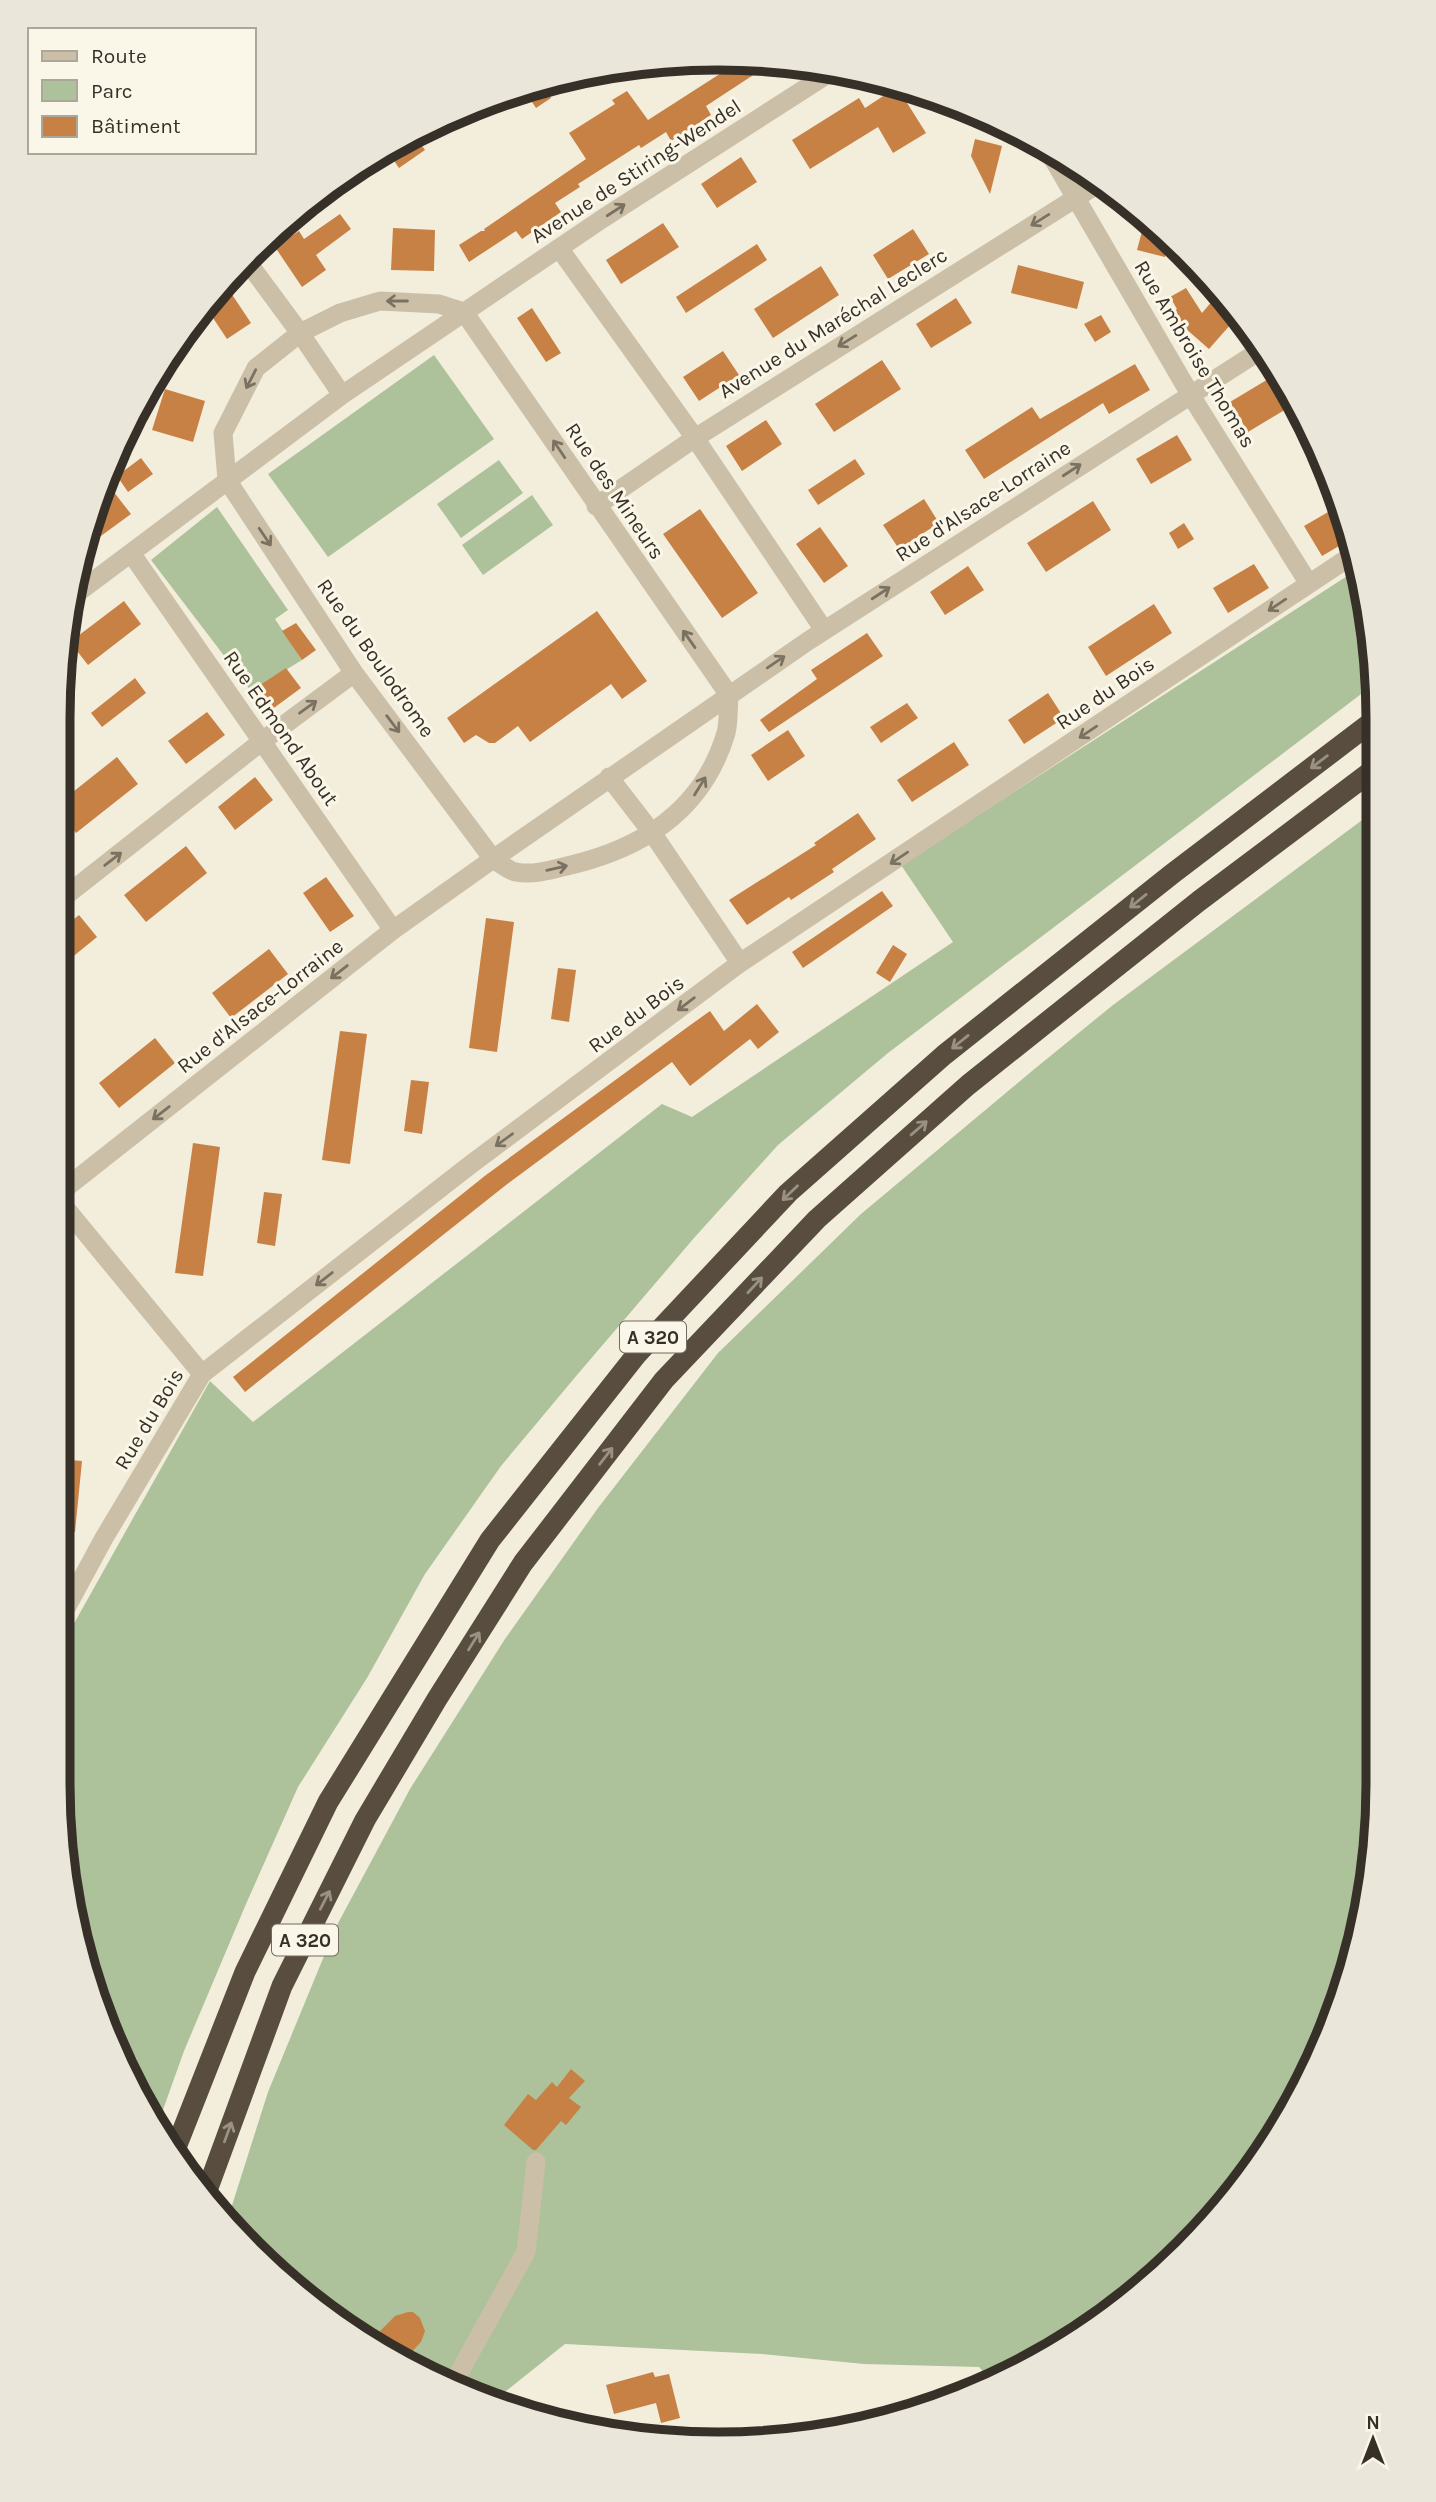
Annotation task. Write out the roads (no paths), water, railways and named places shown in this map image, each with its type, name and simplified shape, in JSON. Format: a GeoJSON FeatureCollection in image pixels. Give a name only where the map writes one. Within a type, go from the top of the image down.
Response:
{"type":"FeatureCollection","features":[{"type":"Feature","properties":{"kind":"highway","name":"A 320"},"geometry":{"type":"LineString","coordinates":[[178,2142],[245,1972],[328,1802],[490,1540],[637,1354],[788,1194],[944,1055],[1172,874],[1366,726]]}},
{"type":"Feature","properties":{"kind":"highway","name":"A 320"},"geometry":{"type":"LineString","coordinates":[[209,2184],[282,1986],[365,1820],[523,1563],[664,1380],[817,1219],[968,1085],[1199,901],[1366,775]]}},
{"type":"Feature","properties":{"kind":"street","name":"Avenue de Stiring-Wendel"},"geometry":{"type":"LineString","coordinates":[[83,589],[342,396],[559,248],[821,79]]}},
{"type":"Feature","properties":{"kind":"street","name":"Rue Ambroise Thomas"},"geometry":{"type":"LineString","coordinates":[[1059,167],[1190,394],[1309,584]]}},
{"type":"Feature","properties":{"kind":"street","name":"Avenue du Maréchal Leclerc"},"geometry":{"type":"LineString","coordinates":[[596,506],[695,438],[1091,188]]}},
{"type":"Feature","properties":{"kind":"street"},"geometry":{"type":"LineString","coordinates":[[559,248],[695,438],[824,630]]}},
{"type":"Feature","properties":{"kind":"street"},"geometry":{"type":"LineString","coordinates":[[252,268],[342,396]]}},
{"type":"Feature","properties":{"kind":"street"},"geometry":{"type":"LineString","coordinates":[[227,480],[223,433],[256,368],[300,333],[340,313],[380,301],[439,304],[464,312]]}},
{"type":"Feature","properties":{"kind":"street","name":"Rue des Mineurs"},"geometry":{"type":"LineString","coordinates":[[464,312],[729,695]]}},
{"type":"Feature","properties":{"kind":"street","name":"Rue d'Alsace-Lorraine"},"geometry":{"type":"LineString","coordinates":[[70,1186],[393,930],[609,777],[824,630],[1254,354]]}},
{"type":"Feature","properties":{"kind":"street","name":"Rue du Boulodrome"},"geometry":{"type":"LineString","coordinates":[[227,480],[354,673],[493,859]]}},
{"type":"Feature","properties":{"kind":"street","name":"Rue Edmond About"},"geometry":{"type":"LineString","coordinates":[[131,553],[393,930]]}},
{"type":"Feature","properties":{"kind":"street","name":"Rue du Bois"},"geometry":{"type":"LineString","coordinates":[[70,1601],[104,1538],[202,1374],[470,1165],[740,963],[1346,559]]}},
{"type":"Feature","properties":{"kind":"street"},"geometry":{"type":"LineString","coordinates":[[70,892],[261,742],[354,673]]}},
{"type":"Feature","properties":{"kind":"street"},"geometry":{"type":"LineString","coordinates":[[493,859],[515,872],[544,871],[604,857],[653,834],[689,803],[714,765],[726,730],[729,695]]}},
{"type":"Feature","properties":{"kind":"street"},"geometry":{"type":"LineString","coordinates":[[609,777],[653,834],[740,963]]}},
{"type":"Feature","properties":{"kind":"street"},"geometry":{"type":"LineString","coordinates":[[70,1211],[202,1374]]}},
{"type":"Feature","properties":{"kind":"street"},"geometry":{"type":"LineString","coordinates":[[457,2377],[526,2252],[536,2162]]}}]}
